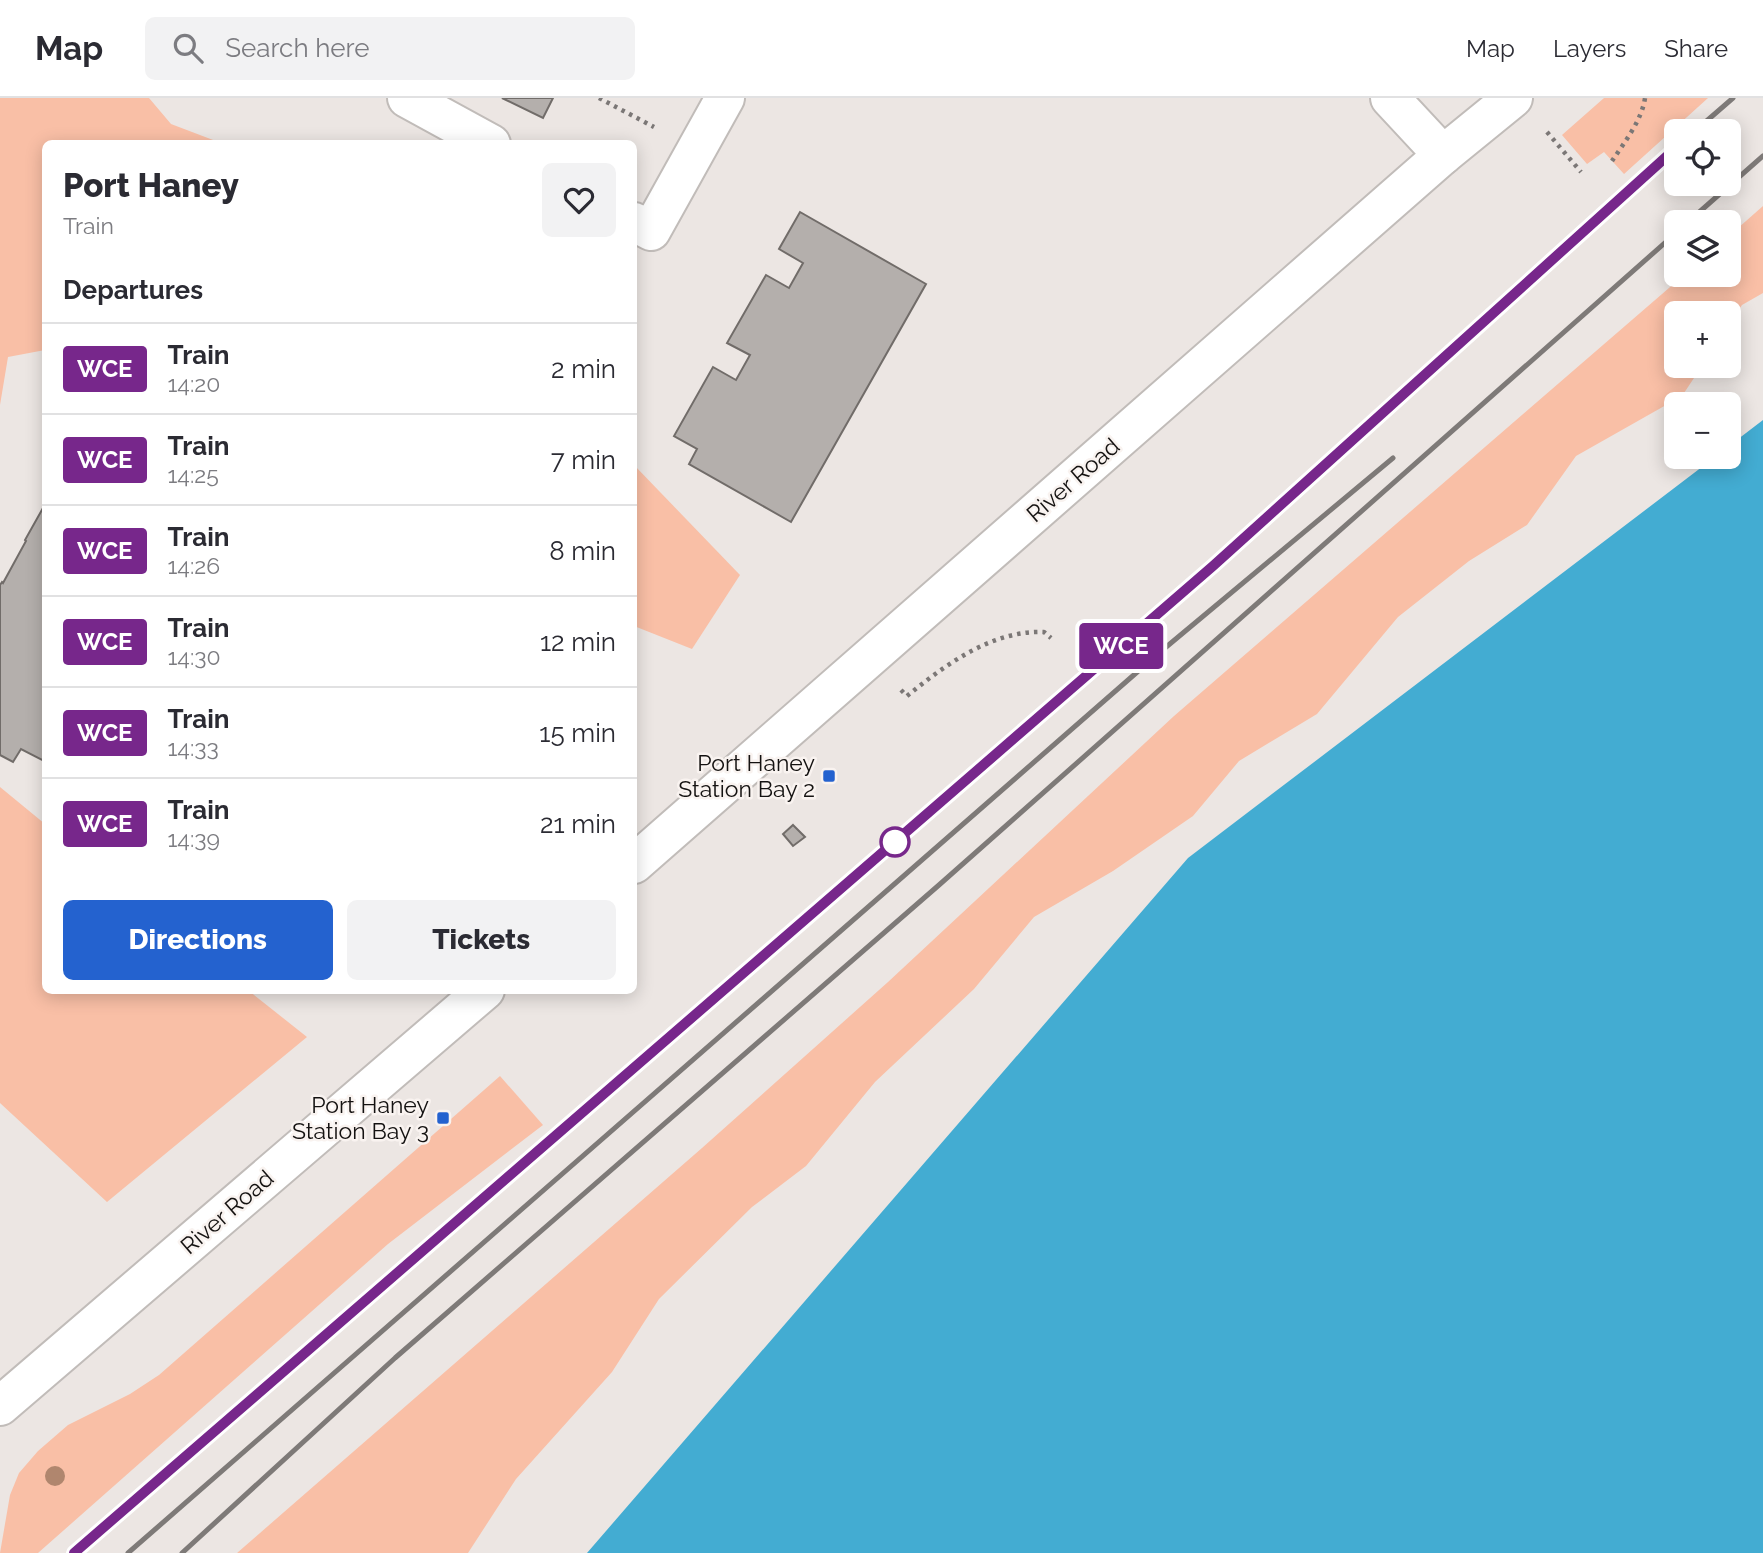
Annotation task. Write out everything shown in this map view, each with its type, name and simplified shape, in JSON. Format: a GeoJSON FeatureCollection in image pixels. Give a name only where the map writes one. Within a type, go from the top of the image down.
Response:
{"type":"FeatureCollection","features":[{"type":"Feature","properties":{"kind":"street"},"geometry":{"type":"LineString","coordinates":[[407,98],[484,140]]}},
{"type":"Feature","properties":{"kind":"street"},"geometry":{"type":"LineString","coordinates":[[642,226],[725,98]]}},
{"type":"Feature","properties":{"kind":"street"},"geometry":{"type":"LineString","coordinates":[[1390,98],[1443,155]]}},
{"type":"Feature","properties":{"kind":"street","name":"River Road"},"geometry":{"type":"LineString","coordinates":[[637,861],[1443,155],[1513,98]]}},
{"type":"Feature","properties":{"kind":"street","name":"River Road"},"geometry":{"type":"LineString","coordinates":[[0,1406],[480,994]]}},
{"type":"Feature","properties":{"kind":"path"},"geometry":{"type":"LineString","coordinates":[[598,98],[654,127]]}},
{"type":"Feature","properties":{"kind":"path"},"geometry":{"type":"LineString","coordinates":[[1612,160],[1636,121],[1645,98]]}},
{"type":"Feature","properties":{"kind":"path"},"geometry":{"type":"LineString","coordinates":[[1547,132],[1581,172]]}},
{"type":"Feature","properties":{"kind":"path"},"geometry":{"type":"LineString","coordinates":[[898,687],[907,696],[957,659],[1013,635],[1034,631],[1044,632],[1051,638]]}},
{"type":"Feature","properties":{"kind":"shaded area"},"geometry":{"type":"Polygon","coordinates":[[[0,98],[149,98],[171,124],[213,140],[42,140],[42,351],[8,357],[0,405],[0,98]]]}},
{"type":"Feature","properties":{"kind":"shaded area"},"geometry":{"type":"Polygon","coordinates":[[[1604,98],[1708,98],[1685,119],[1664,119],[1664,138],[1624,174],[1604,152],[1587,164],[1562,135],[1604,98]]]}},
{"type":"Feature","properties":{"kind":"shaded area"},"geometry":{"type":"Polygon","coordinates":[[[1763,206],[1763,293],[1741,306],[1741,301],[1664,301],[1664,378],[1694,378],[1685,392],[1664,392],[1664,406],[1576,456],[1527,525],[1469,561],[1398,617],[1317,714],[1239,761],[1193,816],[1113,871],[1034,917],[974,989],[875,1082],[806,1166],[752,1207],[659,1299],[612,1372],[516,1479],[468,1553],[237,1553],[702,1148],[888,982],[1174,716],[1670,287],[1741,287],[1741,225],[1763,206]]]}},
{"type":"Feature","properties":{"kind":"shaded area"},"geometry":{"type":"Polygon","coordinates":[[[637,468],[740,575],[692,649],[637,627],[637,468]]]}},
{"type":"Feature","properties":{"kind":"shaded area"},"geometry":{"type":"Polygon","coordinates":[[[0,787],[42,822],[42,994],[253,994],[307,1037],[107,1202],[0,1103],[0,787]]]}},
{"type":"Feature","properties":{"kind":"shaded area"},"geometry":{"type":"Polygon","coordinates":[[[500,1076],[543,1125],[388,1244],[38,1553],[0,1553],[10,1495],[19,1473],[38,1451],[68,1425],[130,1394],[159,1375],[500,1076]]]}},
{"type":"Feature","properties":{"kind":"water"},"geometry":{"type":"Polygon","coordinates":[[[1763,420],[1763,1553],[587,1553],[1188,858],[1699,469],[1741,469],[1741,437],[1763,420]]]}},
{"type":"Feature","properties":{"kind":"building"},"geometry":{"type":"Polygon","coordinates":[[[502,98],[553,98],[543,118],[502,98]]]}},
{"type":"Feature","properties":{"kind":"building"},"geometry":{"type":"Polygon","coordinates":[[[800,212],[926,284],[791,522],[689,464],[697,449],[674,436],[713,367],[736,380],[750,355],[727,343],[766,275],[789,288],[803,263],[779,249],[800,212]]]}},
{"type":"Feature","properties":{"kind":"building"},"geometry":{"type":"Polygon","coordinates":[[[42,510],[42,760],[21,749],[13,762],[0,755],[0,585],[42,510]]]}},
{"type":"Feature","properties":{"kind":"building"},"geometry":{"type":"Polygon","coordinates":[[[793,825],[805,837],[793,846],[783,834],[793,825]]]}},
{"type":"Feature","properties":{"kind":"railway"},"geometry":{"type":"LineString","coordinates":[[1709,119],[1733,98]]}},
{"type":"Feature","properties":{"kind":"railway"},"geometry":{"type":"LineString","coordinates":[[1702,210],[1763,156]]}},
{"type":"Feature","properties":{"kind":"railway"},"geometry":{"type":"LineString","coordinates":[[74,1553],[1213,566],[1664,159]]}},
{"type":"Feature","properties":{"kind":"railway"},"geometry":{"type":"LineString","coordinates":[[182,1553],[395,1358],[939,885],[1664,244]]}},
{"type":"Feature","properties":{"kind":"railway"},"geometry":{"type":"LineString","coordinates":[[128,1553],[1159,653],[1393,458]]}},
{"type":"Feature","properties":{"kind":"train","name":"WCE"},"geometry":{"type":"LineString","coordinates":[[74,1553],[1213,566],[1664,159]]}},
{"type":"Feature","properties":{"kind":"place","name":"Port Haney Station Bay 2"},"geometry":{"type":"Point","coordinates":[829,776]}},
{"type":"Feature","properties":{"kind":"place","name":"Port Haney Station Bay 3"},"geometry":{"type":"Point","coordinates":[443,1118]}}]}
